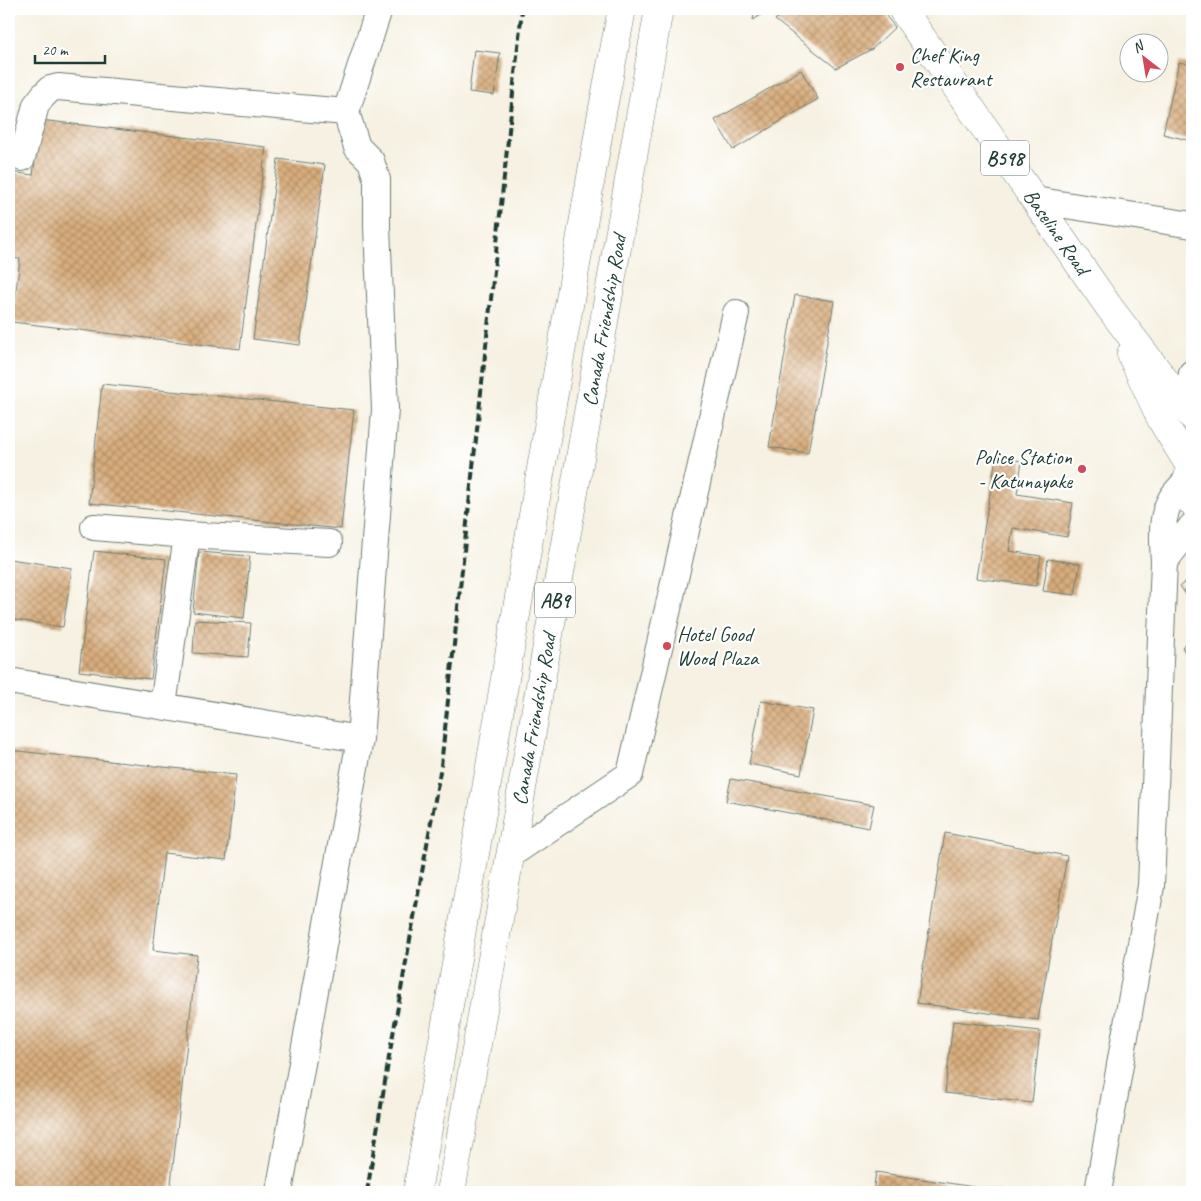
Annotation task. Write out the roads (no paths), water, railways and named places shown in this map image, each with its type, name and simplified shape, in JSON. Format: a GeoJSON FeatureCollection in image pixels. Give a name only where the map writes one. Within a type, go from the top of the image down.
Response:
{"type":"FeatureCollection","features":[{"type":"Feature","properties":{"kind":"main road","name":"Canada Friendship Road"},"geometry":{"type":"LineString","coordinates":[[417,1192],[602,113],[622,9]]}},
{"type":"Feature","properties":{"kind":"main road","name":"Canada Friendship Road"},"geometry":{"type":"LineString","coordinates":[[451,1192],[659,9]]}},
{"type":"Feature","properties":{"kind":"main road","name":"Baseline Road"},"geometry":{"type":"LineString","coordinates":[[902,9],[1109,307],[1190,412]]}},
{"type":"Feature","properties":{"kind":"main road","name":"Baseline Road"},"geometry":{"type":"LineString","coordinates":[[1109,307],[1191,480]]}},
{"type":"Feature","properties":{"kind":"street"},"geometry":{"type":"LineString","coordinates":[[279,1192],[360,739],[385,409],[377,227],[377,180],[371,161],[357,147],[346,112],[379,9]]}},
{"type":"Feature","properties":{"kind":"street"},"geometry":{"type":"LineString","coordinates":[[22,158],[36,105],[50,90],[58,87],[346,112]]}},
{"type":"Feature","properties":{"kind":"street"},"geometry":{"type":"LineString","coordinates":[[1034,200],[1192,225]]}},
{"type":"Feature","properties":{"kind":"street"},"geometry":{"type":"LineString","coordinates":[[510,855],[630,774],[736,313]]}},
{"type":"Feature","properties":{"kind":"street"},"geometry":{"type":"LineString","coordinates":[[1190,412],[1192,373]]}},
{"type":"Feature","properties":{"kind":"street"},"geometry":{"type":"LineString","coordinates":[[1098,1192],[1151,886],[1164,562],[1164,514],[1171,498],[1191,480]]}},
{"type":"Feature","properties":{"kind":"street"},"geometry":{"type":"LineString","coordinates":[[1164,562],[1192,526]]}},
{"type":"Feature","properties":{"kind":"street"},"geometry":{"type":"LineString","coordinates":[[94,527],[187,535],[329,543]]}},
{"type":"Feature","properties":{"kind":"street"},"geometry":{"type":"LineString","coordinates":[[163,706],[187,535]]}},
{"type":"Feature","properties":{"kind":"street"},"geometry":{"type":"LineString","coordinates":[[9,681],[360,739]]}},
{"type":"Feature","properties":{"kind":"railway"},"geometry":{"type":"LineString","coordinates":[[367,1192],[441,766],[522,9]]}},
{"type":"Feature","properties":{"kind":"place","name":"Chef King Restaurant"},"geometry":{"type":"Point","coordinates":[900,67]}},
{"type":"Feature","properties":{"kind":"place","name":"Police Station - Katunayake"},"geometry":{"type":"Point","coordinates":[1082,469]}},
{"type":"Feature","properties":{"kind":"place","name":"Hotel Good Wood Plaza"},"geometry":{"type":"Point","coordinates":[667,646]}}]}
